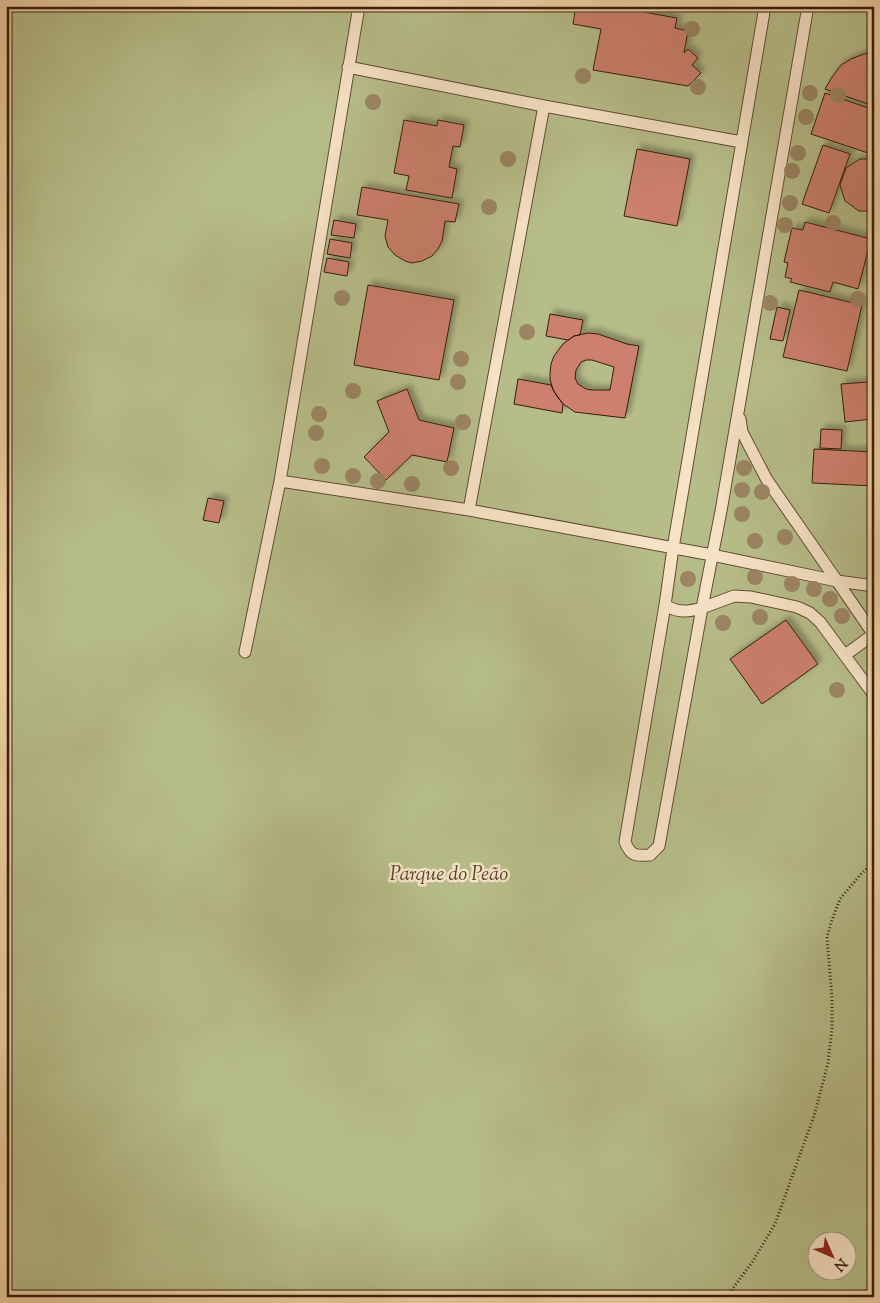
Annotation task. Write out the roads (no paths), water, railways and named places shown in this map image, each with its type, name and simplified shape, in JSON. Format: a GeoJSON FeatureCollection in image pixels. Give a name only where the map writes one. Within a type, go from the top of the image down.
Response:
{"type":"FeatureCollection","features":[{"type":"Feature","properties":{"kind":"lane"},"geometry":{"type":"LineString","coordinates":[[245,652],[280,481],[358,6]]}},
{"type":"Feature","properties":{"kind":"lane"},"geometry":{"type":"LineString","coordinates":[[765,6],[625,842],[629,851],[638,856],[650,855],[659,846],[739,407],[808,6]]}},
{"type":"Feature","properties":{"kind":"lane"},"geometry":{"type":"LineString","coordinates":[[348,67],[544,106],[742,142]]}},
{"type":"Feature","properties":{"kind":"lane"},"geometry":{"type":"LineString","coordinates":[[469,510],[544,106]]}},
{"type":"Feature","properties":{"kind":"lane"},"geometry":{"type":"LineString","coordinates":[[739,407],[742,432],[767,480],[874,635],[845,654]]}},
{"type":"Feature","properties":{"kind":"lane"},"geometry":{"type":"LineString","coordinates":[[280,481],[469,510],[712,555],[837,581],[874,586]]}},
{"type":"Feature","properties":{"kind":"lane"},"geometry":{"type":"LineString","coordinates":[[664,605],[673,610],[689,612],[734,596],[750,597],[797,607],[810,613],[820,622],[874,695]]}},
{"type":"Feature","properties":{"kind":"park label","name":"Parque do Peão"},"geometry":{"type":"Point","coordinates":[449,873]}}]}
